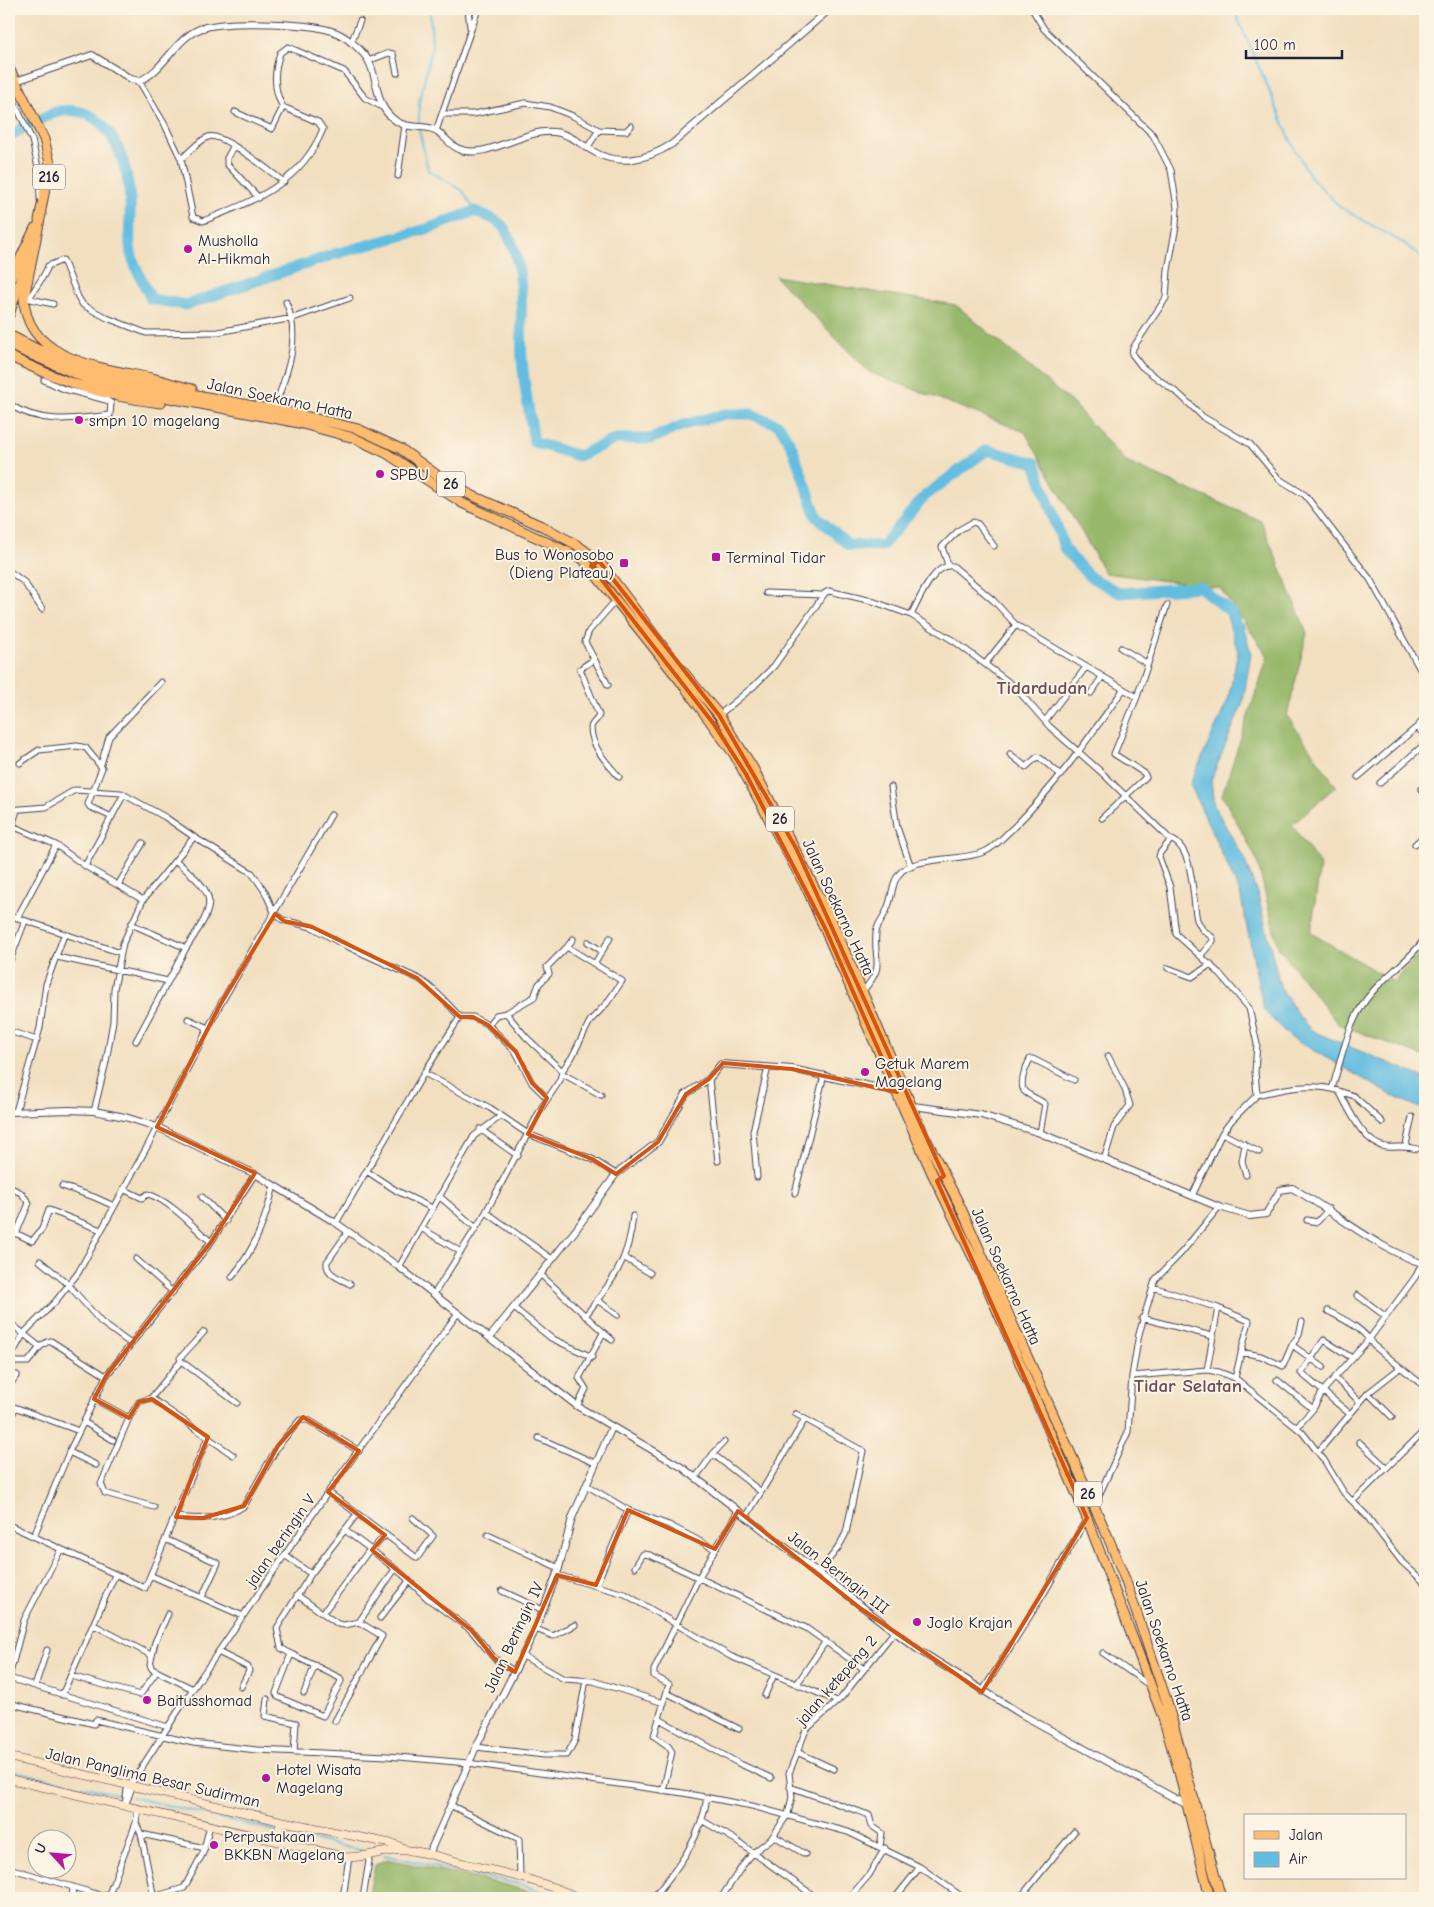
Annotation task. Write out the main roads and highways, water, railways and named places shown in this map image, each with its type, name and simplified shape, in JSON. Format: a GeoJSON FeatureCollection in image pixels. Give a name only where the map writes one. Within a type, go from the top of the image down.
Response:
{"type":"FeatureCollection","features":[{"type":"Feature","properties":{"kind":"main road","name":"216"},"geometry":{"type":"LineString","coordinates":[[9,68],[44,139],[50,163],[41,214],[9,315]]}},
{"type":"Feature","properties":{"kind":"main road"},"geometry":{"type":"LineString","coordinates":[[9,281],[41,214]]}},
{"type":"Feature","properties":{"kind":"main road"},"geometry":{"type":"LineString","coordinates":[[41,214],[25,311],[28,324],[37,336],[48,346],[66,355],[109,370],[153,378],[234,406]]}},
{"type":"Feature","properties":{"kind":"main road","name":"Jalan Soekarno Hatta"},"geometry":{"type":"LineString","coordinates":[[9,335],[74,367],[96,375],[234,406],[365,442],[402,462],[437,488],[462,502],[573,553],[591,566],[712,723],[746,774],[826,930],[896,1092],[941,1179],[960,1206],[1125,1579],[1175,1727],[1221,1898]]}},
{"type":"Feature","properties":{"kind":"main road","name":"Jalan Soekarno Hatta"},"geometry":{"type":"LineString","coordinates":[[9,345],[102,385],[164,398],[274,409],[340,424],[370,434],[401,450],[445,481],[471,495],[544,527],[581,548],[599,561],[670,656],[719,715],[753,768],[796,848],[834,926],[913,1106],[941,1179],[1087,1518],[1170,1739],[1210,1898]]}},
{"type":"Feature","properties":{"kind":"main road"},"geometry":{"type":"LineString","coordinates":[[9,356],[70,384],[107,398],[234,406]]}},
{"type":"Feature","properties":{"kind":"main road"},"geometry":{"type":"LineString","coordinates":[[591,566],[599,561]]}},
{"type":"Feature","properties":{"kind":"main road","name":"Jalan Panglima Besar Sudirman"},"geometry":{"type":"LineString","coordinates":[[9,1757],[281,1821],[393,1844],[407,1850]]}},
{"type":"Feature","properties":{"kind":"main road","name":"Jalan Panglima Besar Sudirman"},"geometry":{"type":"LineString","coordinates":[[9,1779],[349,1857],[385,1850],[407,1850],[429,1854],[553,1886],[579,1898]]}},
{"type":"Feature","properties":{"kind":"main road"},"geometry":{"type":"LineString","coordinates":[[1187,1805],[1197,1809]]}},
{"type":"Feature","properties":{"kind":"main road"},"geometry":{"type":"LineString","coordinates":[[276,1840],[281,1821]]}},
{"type":"Feature","properties":{"kind":"main road"},"geometry":{"type":"LineString","coordinates":[[365,1838],[366,1854]]}},
{"type":"Feature","properties":{"kind":"water"},"geometry":{"type":"Polygon","coordinates":[[[1227,616],[1243,625],[1251,653],[1243,702],[1211,780],[1214,806],[1244,858],[1259,899],[1280,986],[1298,1015],[1312,1031],[1425,1078],[1425,1110],[1395,1097],[1290,1037],[1264,1011],[1240,893],[1190,784],[1228,700],[1238,652],[1227,616]]]}},
{"type":"Feature","properties":{"kind":"waterway"},"geometry":{"type":"LineString","coordinates":[[419,124],[419,103],[432,46],[430,9]]}},
{"type":"Feature","properties":{"kind":"waterway"},"geometry":{"type":"LineString","coordinates":[[1424,9],[1425,22]]}},
{"type":"Feature","properties":{"kind":"waterway"},"geometry":{"type":"LineString","coordinates":[[1235,12],[1295,150],[1311,177],[1340,207],[1405,244],[1425,260]]}},
{"type":"Feature","properties":{"kind":"waterway"},"geometry":{"type":"LineString","coordinates":[[9,136],[42,118],[61,111],[78,111],[92,117],[103,126],[113,139],[125,169],[130,200],[130,247],[138,271],[151,299],[186,305],[335,254],[427,229],[475,211],[503,227],[513,246],[517,261],[521,294],[523,369],[534,442],[578,456],[616,439],[651,439],[683,425],[725,414],[751,414],[779,425],[792,447],[817,517],[848,545],[882,546],[926,495],[987,450],[1035,463],[1065,550],[1090,577],[1120,593],[1200,587],[1233,614],[1238,634]]}},
{"type":"Feature","properties":{"kind":"waterway"},"geometry":{"type":"LineString","coordinates":[[419,129],[428,170],[463,191],[475,211]]}},
{"type":"Feature","properties":{"kind":"waterway"},"geometry":{"type":"LineString","coordinates":[[9,1770],[126,1796]]}},
{"type":"Feature","properties":{"kind":"waterway"},"geometry":{"type":"LineString","coordinates":[[131,1797],[277,1831]]}},
{"type":"Feature","properties":{"kind":"waterway"},"geometry":{"type":"LineString","coordinates":[[282,1832],[367,1852]]}},
{"type":"Feature","properties":{"kind":"waterway"},"geometry":{"type":"LineString","coordinates":[[384,1855],[523,1885],[557,1898]]}},
{"type":"Feature","properties":{"kind":"place","name":"Musholla Al-Hikmah"},"geometry":{"type":"Point","coordinates":[188,249]}},
{"type":"Feature","properties":{"kind":"place","name":"smpn 10 magelang"},"geometry":{"type":"Point","coordinates":[79,420]}},
{"type":"Feature","properties":{"kind":"place","name":"SPBU"},"geometry":{"type":"Point","coordinates":[380,474]}},
{"type":"Feature","properties":{"kind":"place","name":"Terminal Tidar"},"geometry":{"type":"Point","coordinates":[716,557]}},
{"type":"Feature","properties":{"kind":"place","name":"Bus to Wonosobo (Dieng Plateau)"},"geometry":{"type":"Point","coordinates":[624,563]}},
{"type":"Feature","properties":{"kind":"place","name":"Getuk Marem Magelang"},"geometry":{"type":"Point","coordinates":[865,1072]}},
{"type":"Feature","properties":{"kind":"place","name":"Joglo Krajan"},"geometry":{"type":"Point","coordinates":[917,1622]}},
{"type":"Feature","properties":{"kind":"place","name":"Baitusshomad"},"geometry":{"type":"Point","coordinates":[147,1700]}},
{"type":"Feature","properties":{"kind":"place","name":"Hotel Wisata Magelang"},"geometry":{"type":"Point","coordinates":[266,1778]}},
{"type":"Feature","properties":{"kind":"place","name":"Perpustakaan BKKBN Magelang"},"geometry":{"type":"Point","coordinates":[214,1845]}},
{"type":"Feature","properties":{"kind":"district","name":"Tidardudan"},"geometry":{"type":"Point","coordinates":[1042,687]}},
{"type":"Feature","properties":{"kind":"district","name":"Tidar Selatan"},"geometry":{"type":"Point","coordinates":[1188,1385]}}]}
